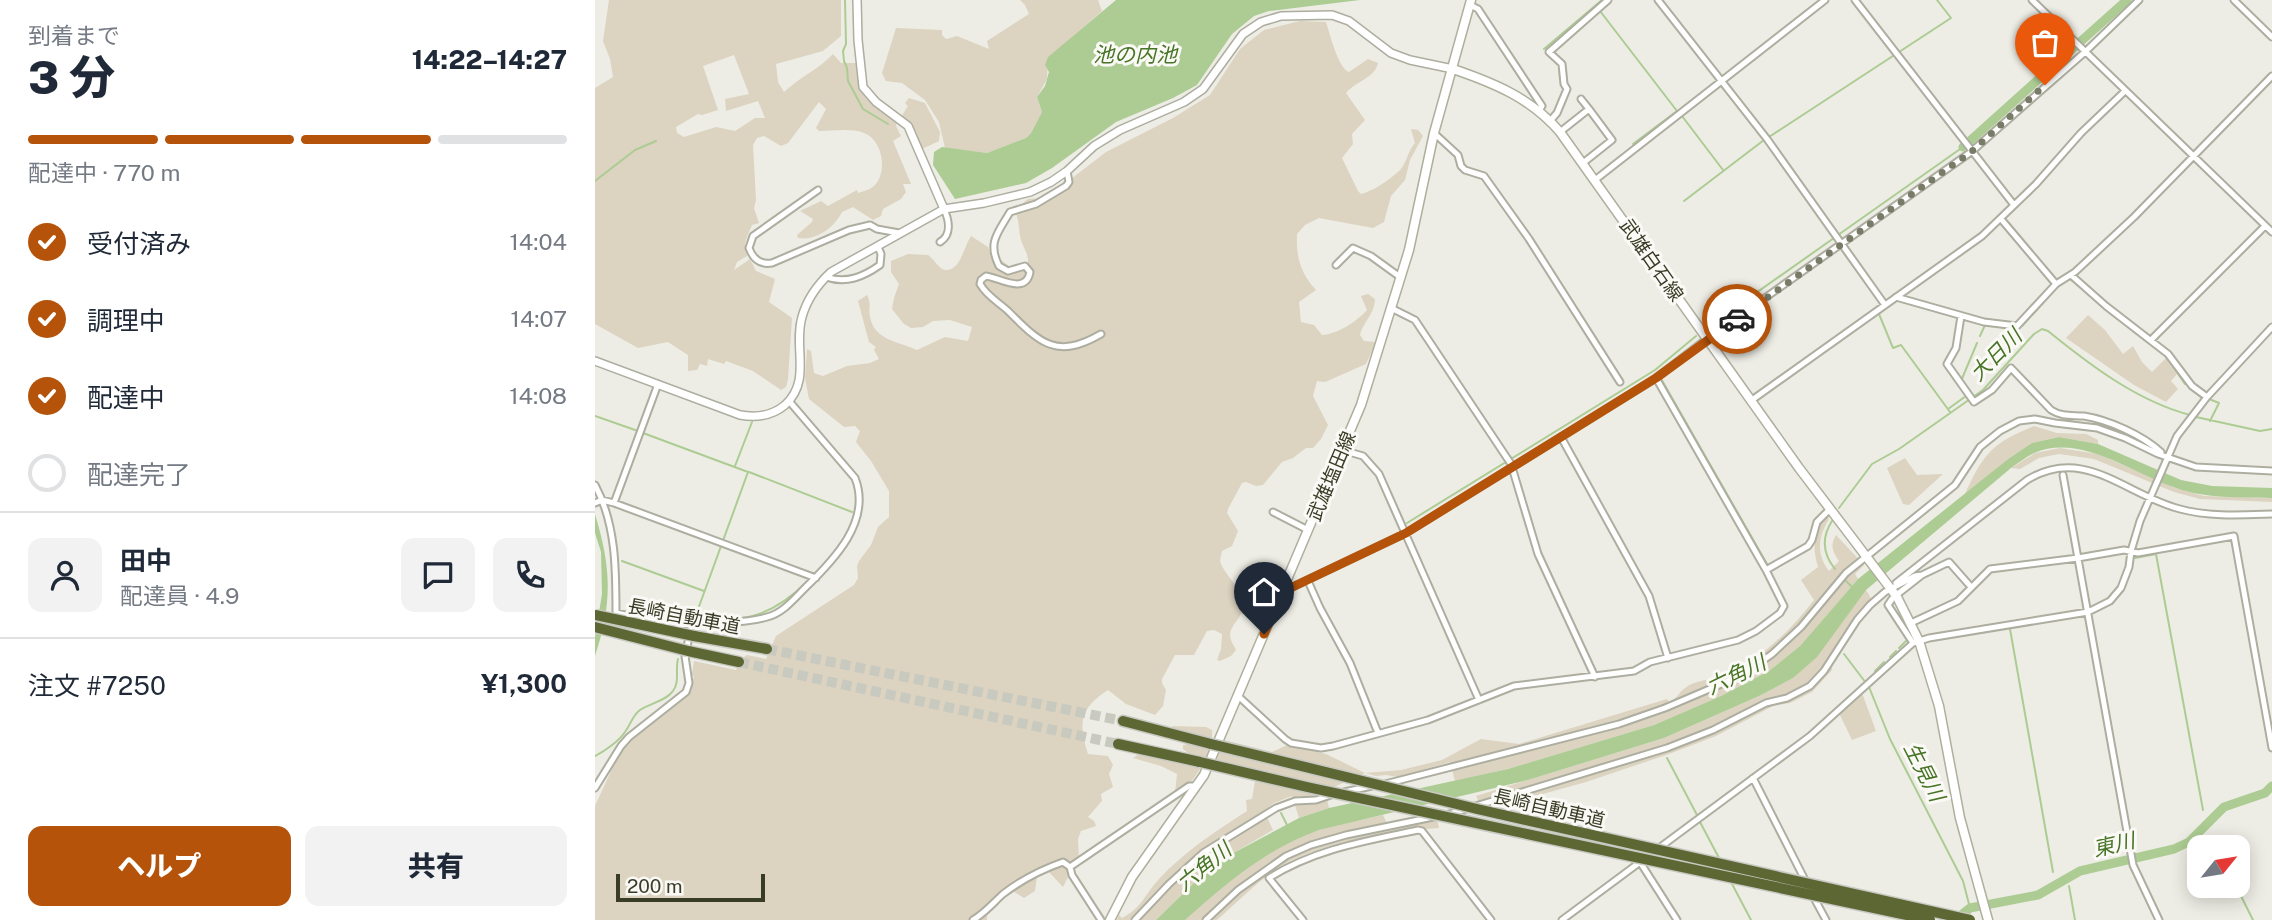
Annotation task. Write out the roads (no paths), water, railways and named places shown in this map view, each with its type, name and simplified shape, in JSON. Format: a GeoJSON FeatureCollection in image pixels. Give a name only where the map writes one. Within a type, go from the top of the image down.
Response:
{"type":"FeatureCollection","features":[{"type":"Feature","properties":{"kind":"highway","name":"長崎自動車道"},"geometry":{"type":"LineString","coordinates":[[595,615],[767,649]]}},
{"type":"Feature","properties":{"kind":"highway","name":"長崎自動車道"},"geometry":{"type":"LineString","coordinates":[[595,627],[739,662]]}},
{"type":"Feature","properties":{"kind":"highway","name":"長崎自動車道"},"geometry":{"type":"LineString","coordinates":[[1123,721],[1499,815],[1970,920]]}},
{"type":"Feature","properties":{"kind":"highway","name":"長崎自動車道"},"geometry":{"type":"LineString","coordinates":[[1118,744],[1930,920]]}},
{"type":"Feature","properties":{"kind":"main road","name":"武雄塩田線"},"geometry":{"type":"LineString","coordinates":[[1110,920],[1132,877],[1204,775],[1342,450],[1371,375],[1409,250],[1434,133],[1471,2]]}},
{"type":"Feature","properties":{"kind":"main road","name":"武雄白石線"},"geometry":{"type":"LineString","coordinates":[[1453,69],[1495,83],[1539,111],[1560,132],[1830,509],[1893,589]]}},
{"type":"Feature","properties":{"kind":"main road"},"geometry":{"type":"LineString","coordinates":[[1893,589],[1911,623],[1941,716],[1960,818],[1988,920]]}},
{"type":"Feature","properties":{"kind":"street"},"geometry":{"type":"LineString","coordinates":[[857,0],[857,40],[863,87],[876,102],[908,126],[944,209],[949,233],[947,238],[940,242]]}},
{"type":"Feature","properties":{"kind":"street"},"geometry":{"type":"LineString","coordinates":[[1550,121],[1557,113],[1567,89],[1562,64],[1549,52],[1608,0]]}},
{"type":"Feature","properties":{"kind":"street"},"geometry":{"type":"LineString","coordinates":[[1658,0],[1767,139],[1885,305]]}},
{"type":"Feature","properties":{"kind":"street"},"geometry":{"type":"LineString","coordinates":[[1595,180],[1825,0]]}},
{"type":"Feature","properties":{"kind":"street"},"geometry":{"type":"LineString","coordinates":[[1855,0],[2014,205]]}},
{"type":"Feature","properties":{"kind":"street"},"geometry":{"type":"LineString","coordinates":[[2032,0],[2272,232]]}},
{"type":"Feature","properties":{"kind":"street"},"geometry":{"type":"LineString","coordinates":[[1282,592],[1406,533],[1510,463],[1561,437],[1656,378],[1838,239],[1970,150],[2139,0]]}},
{"type":"Feature","properties":{"kind":"street"},"geometry":{"type":"LineString","coordinates":[[2234,0],[2272,37]]}},
{"type":"Feature","properties":{"kind":"street"},"geometry":{"type":"LineString","coordinates":[[1471,2],[1542,106],[1539,111]]}},
{"type":"Feature","properties":{"kind":"street"},"geometry":{"type":"LineString","coordinates":[[595,361],[750,417],[771,414],[789,401],[798,390],[801,320],[807,303],[819,283],[826,277],[944,209],[1030,192],[1067,171],[1094,146],[1120,130],[1184,102],[1203,89],[1243,34],[1261,22],[1281,16],[1332,15],[1349,21],[1391,53],[1453,69]]}},
{"type":"Feature","properties":{"kind":"street"},"geometry":{"type":"LineString","coordinates":[[1896,297],[1984,322],[2017,326],[2056,284],[2071,275],[2194,157],[2272,76]]}},
{"type":"Feature","properties":{"kind":"street"},"geometry":{"type":"LineString","coordinates":[[1752,400],[1982,236],[2125,91]]}},
{"type":"Feature","properties":{"kind":"street"},"geometry":{"type":"LineString","coordinates":[[1581,99],[1612,140],[1583,163]]}},
{"type":"Feature","properties":{"kind":"street"},"geometry":{"type":"LineString","coordinates":[[1560,132],[1589,109]]}},
{"type":"Feature","properties":{"kind":"street"},"geometry":{"type":"LineString","coordinates":[[1434,133],[1458,155],[1465,170],[1484,176],[1529,239],[1621,382]]}},
{"type":"Feature","properties":{"kind":"street"},"geometry":{"type":"LineString","coordinates":[[1067,171],[1069,182],[1066,186],[1036,204],[1010,212],[992,244],[999,266],[1008,271],[1025,266],[1030,272],[1027,280],[1023,284],[1014,284],[985,276],[980,284],[989,296],[1026,329],[1054,345],[1065,348],[1080,346],[1101,334]]}},
{"type":"Feature","properties":{"kind":"street"},"geometry":{"type":"LineString","coordinates":[[818,190],[753,236],[749,248],[755,259],[760,263],[772,262],[849,230],[870,225],[889,233],[902,234]]}},
{"type":"Feature","properties":{"kind":"street"},"geometry":{"type":"LineString","coordinates":[[2001,219],[2056,284]]}},
{"type":"Feature","properties":{"kind":"street"},"geometry":{"type":"LineString","coordinates":[[2151,340],[2265,226]]}},
{"type":"Feature","properties":{"kind":"street"},"geometry":{"type":"LineString","coordinates":[[826,277],[838,281],[864,276],[880,265],[881,254],[878,247]]}},
{"type":"Feature","properties":{"kind":"street"},"geometry":{"type":"LineString","coordinates":[[1336,265],[1353,247],[1400,277]]}},
{"type":"Feature","properties":{"kind":"street"},"geometry":{"type":"LineString","coordinates":[[2071,275],[2168,354],[2192,386],[2207,397]]}},
{"type":"Feature","properties":{"kind":"street"},"geometry":{"type":"LineString","coordinates":[[1391,308],[1415,320],[1510,463],[1538,554],[1595,677]]}},
{"type":"Feature","properties":{"kind":"street"},"geometry":{"type":"LineString","coordinates":[[1961,316],[1956,348],[1947,364],[1974,402],[1992,390],[2011,368],[2059,415],[2087,416],[2126,430],[2148,440],[2165,456]]}},
{"type":"Feature","properties":{"kind":"street"},"geometry":{"type":"LineString","coordinates":[[1562,920],[1810,736],[1916,642],[2088,612],[2110,601],[2120,588],[2129,567],[2131,551],[2165,456],[2196,410],[2272,327]]}},
{"type":"Feature","properties":{"kind":"street"},"geometry":{"type":"LineString","coordinates":[[1237,695],[1291,743],[1321,748],[1428,720],[1514,686],[1627,672],[1650,662],[1738,640],[1756,631],[1780,613],[1784,606],[1766,570],[1656,378]]}},
{"type":"Feature","properties":{"kind":"street"},"geometry":{"type":"LineString","coordinates":[[614,503],[658,384]]}},
{"type":"Feature","properties":{"kind":"street"},"geometry":{"type":"LineString","coordinates":[[595,485],[603,500],[616,560],[616,613],[678,626],[704,621],[721,624],[767,617],[792,602],[816,578],[847,541],[859,509],[860,491],[848,469],[789,401]]}},
{"type":"Feature","properties":{"kind":"street"},"geometry":{"type":"LineString","coordinates":[[1135,920],[1203,853],[1286,804],[1316,800],[1580,735],[1665,708],[1725,682],[1758,664],[1785,643],[1846,573],[1955,485],[1973,457],[1991,437],[2019,421],[2035,419],[2097,428],[2196,467],[2272,471]]}},
{"type":"Feature","properties":{"kind":"street"},"geometry":{"type":"LineString","coordinates":[[1561,437],[1649,596],[1668,658]]}},
{"type":"Feature","properties":{"kind":"street"},"geometry":{"type":"LineString","coordinates":[[1342,450],[1363,456],[1373,465],[1406,533],[1479,700]]}},
{"type":"Feature","properties":{"kind":"street"},"geometry":{"type":"LineString","coordinates":[[1893,589],[1896,583],[2027,480],[2050,468],[2062,466],[2086,469],[2178,509],[2229,516],[2272,514]]}},
{"type":"Feature","properties":{"kind":"street"},"geometry":{"type":"LineString","coordinates":[[2063,475],[2133,865],[2159,920]]}},
{"type":"Feature","properties":{"kind":"street"},"geometry":{"type":"LineString","coordinates":[[595,503],[603,500],[614,503],[816,578]]}},
{"type":"Feature","properties":{"kind":"street"},"geometry":{"type":"LineString","coordinates":[[1766,570],[1808,546],[1817,522],[1830,509]]}},
{"type":"Feature","properties":{"kind":"street"},"geometry":{"type":"LineString","coordinates":[[1273,512],[1308,530]]}},
{"type":"Feature","properties":{"kind":"street"},"geometry":{"type":"LineString","coordinates":[[1911,623],[1946,608],[1990,569],[2102,553],[2138,553],[2234,536],[2272,748]]}},
{"type":"Feature","properties":{"kind":"street"},"geometry":{"type":"LineString","coordinates":[[1206,920],[1262,871],[1311,845],[1422,818],[1437,817],[1583,775],[1667,748],[1713,730],[1766,704],[1787,698],[1810,686],[1817,679],[1870,605],[1915,576],[1949,562],[1971,587]]}},
{"type":"Feature","properties":{"kind":"street"},"geometry":{"type":"LineString","coordinates":[[1308,581],[1350,663],[1378,733]]}},
{"type":"Feature","properties":{"kind":"street"},"geometry":{"type":"LineString","coordinates":[[1892,599],[1888,605],[1916,642]]}},
{"type":"Feature","properties":{"kind":"street"},"geometry":{"type":"LineString","coordinates":[[595,788],[629,737],[686,692],[689,677],[684,656],[692,623]]}},
{"type":"Feature","properties":{"kind":"street"},"geometry":{"type":"LineString","coordinates":[[1753,778],[1826,920]]}},
{"type":"Feature","properties":{"kind":"street"},"geometry":{"type":"LineString","coordinates":[[1070,867],[1189,786],[1197,786]]}},
{"type":"Feature","properties":{"kind":"street"},"geometry":{"type":"LineString","coordinates":[[1176,795],[1185,803]]}},
{"type":"Feature","properties":{"kind":"street"},"geometry":{"type":"LineString","coordinates":[[1303,920],[1269,878],[1314,855],[1418,830],[1422,831],[1491,920]]}},
{"type":"Feature","properties":{"kind":"street"},"geometry":{"type":"LineString","coordinates":[[973,920],[986,913],[1001,896],[1013,888],[1063,862],[1070,867],[1072,875],[1101,920]]}},
{"type":"Feature","properties":{"kind":"street"},"geometry":{"type":"LineString","coordinates":[[1640,862],[1677,920]]}},
{"type":"Feature","properties":{"kind":"water","name":"池の内池"},"geometry":{"type":"Polygon","coordinates":[[[1116,0],[1360,0],[1269,11],[1254,16],[1232,34],[1197,85],[1116,122],[1052,168],[1026,183],[955,199],[933,165],[934,152],[942,147],[987,153],[1026,138],[1042,112],[1037,97],[1045,86],[1049,72],[1045,65],[1048,57],[1116,0]]]}},
{"type":"Feature","properties":{"kind":"water"},"geometry":{"type":"Polygon","coordinates":[[[2059,437],[2098,444],[2181,480],[2212,486],[2272,488],[2272,498],[2224,497],[2188,492],[2107,458],[2070,448],[2052,448],[2034,453],[2011,468],[1866,590],[1817,657],[1793,678],[1664,738],[1528,780],[1319,830],[1264,857],[1185,920],[1156,920],[1224,858],[1299,818],[1329,808],[1508,769],[1654,725],[1721,696],[1769,671],[1800,646],[1858,579],[2007,460],[2032,443],[2059,437]]]}},
{"type":"Feature","properties":{"kind":"water"},"geometry":{"type":"Polygon","coordinates":[[[595,514],[604,551],[608,585],[605,618],[595,656],[595,637],[602,594],[601,552],[595,533],[595,514]]]}},
{"type":"Feature","properties":{"kind":"waterway"},"geometry":{"type":"LineString","coordinates":[[845,0],[846,44],[843,51],[848,81],[863,109],[888,124]]}},
{"type":"Feature","properties":{"kind":"waterway"},"geometry":{"type":"LineString","coordinates":[[1544,49],[1602,0]]}},
{"type":"Feature","properties":{"kind":"waterway"},"geometry":{"type":"LineString","coordinates":[[1769,137],[1951,18],[1937,0]]}},
{"type":"Feature","properties":{"kind":"waterway"},"geometry":{"type":"LineString","coordinates":[[1963,147],[2127,0]]}},
{"type":"Feature","properties":{"kind":"waterway"},"geometry":{"type":"LineString","coordinates":[[1600,11],[1677,111],[1633,144]]}},
{"type":"Feature","properties":{"kind":"waterway"},"geometry":{"type":"LineString","coordinates":[[1682,116],[1723,170]]}},
{"type":"Feature","properties":{"kind":"waterway"},"geometry":{"type":"LineString","coordinates":[[1684,201],[1764,140]]}},
{"type":"Feature","properties":{"kind":"waterway"},"geometry":{"type":"LineString","coordinates":[[595,181],[635,150],[656,141]]}},
{"type":"Feature","properties":{"kind":"waterway"},"geometry":{"type":"LineString","coordinates":[[1838,235],[1963,147]]}},
{"type":"Feature","properties":{"kind":"waterway"},"geometry":{"type":"LineString","coordinates":[[1709,326],[1834,238]]}},
{"type":"Feature","properties":{"kind":"waterway"},"geometry":{"type":"LineString","coordinates":[[1841,249],[1880,303]]}},
{"type":"Feature","properties":{"kind":"waterway"},"geometry":{"type":"LineString","coordinates":[[2070,279],[2085,291]]}},
{"type":"Feature","properties":{"kind":"waterway"},"geometry":{"type":"LineString","coordinates":[[2049,296],[2060,284]]}},
{"type":"Feature","properties":{"kind":"waterway"},"geometry":{"type":"LineString","coordinates":[[2022,326],[2043,303]]}},
{"type":"Feature","properties":{"kind":"waterway"},"geometry":{"type":"LineString","coordinates":[[1879,314],[1893,348],[1901,345],[1950,412]]}},
{"type":"Feature","properties":{"kind":"waterway"},"geometry":{"type":"LineString","coordinates":[[1980,336],[1985,325],[2014,329]]}},
{"type":"Feature","properties":{"kind":"waterway"},"geometry":{"type":"LineString","coordinates":[[2130,328],[2137,334]]}},
{"type":"Feature","properties":{"kind":"waterway","name":"大日川"},"geometry":{"type":"LineString","coordinates":[[1839,508],[1872,464],[1899,449],[1983,390],[2034,334],[2042,329],[2133,391],[2151,401],[2190,415]]}},
{"type":"Feature","properties":{"kind":"waterway"},"geometry":{"type":"LineString","coordinates":[[1407,523],[1655,370],[1696,336]]}},
{"type":"Feature","properties":{"kind":"waterway"},"geometry":{"type":"LineString","coordinates":[[2142,338],[2166,356],[2185,384]]}},
{"type":"Feature","properties":{"kind":"waterway"},"geometry":{"type":"LineString","coordinates":[[1961,381],[1977,343]]}},
{"type":"Feature","properties":{"kind":"waterway"},"geometry":{"type":"LineString","coordinates":[[1660,377],[1767,564]]}},
{"type":"Feature","properties":{"kind":"waterway"},"geometry":{"type":"LineString","coordinates":[[2191,389],[2201,397]]}},
{"type":"Feature","properties":{"kind":"waterway"},"geometry":{"type":"LineString","coordinates":[[1948,409],[1966,396]]}},
{"type":"Feature","properties":{"kind":"waterway"},"geometry":{"type":"LineString","coordinates":[[2209,399],[2219,403],[2210,421]]}},
{"type":"Feature","properties":{"kind":"waterway"},"geometry":{"type":"LineString","coordinates":[[595,416],[638,431]]}},
{"type":"Feature","properties":{"kind":"waterway","name":"大日川"},"geometry":{"type":"LineString","coordinates":[[2196,417],[2260,431],[2272,429]]}},
{"type":"Feature","properties":{"kind":"waterway"},"geometry":{"type":"LineString","coordinates":[[735,466],[752,422]]}},
{"type":"Feature","properties":{"kind":"waterway"},"geometry":{"type":"LineString","coordinates":[[643,433],[748,472],[697,612],[729,618],[757,615],[783,602],[807,582]]}},
{"type":"Feature","properties":{"kind":"waterway"},"geometry":{"type":"LineString","coordinates":[[749,472],[852,512]]}},
{"type":"Feature","properties":{"kind":"waterway","name":"大日川"},"geometry":{"type":"LineString","coordinates":[[1832,521],[1826,534],[1825,546],[1835,569]]}},
{"type":"Feature","properties":{"kind":"waterway"},"geometry":{"type":"LineString","coordinates":[[2135,558],[2156,554],[2203,810]]}},
{"type":"Feature","properties":{"kind":"waterway"},"geometry":{"type":"LineString","coordinates":[[622,561],[704,591]]}},
{"type":"Feature","properties":{"kind":"waterway","name":"大日川"},"geometry":{"type":"LineString","coordinates":[[1846,581],[1853,588]]}},
{"type":"Feature","properties":{"kind":"waterway"},"geometry":{"type":"LineString","coordinates":[[2010,629],[2053,872]]}},
{"type":"Feature","properties":{"kind":"waterway"},"geometry":{"type":"LineString","coordinates":[[1899,648],[1906,641]]}},
{"type":"Feature","properties":{"kind":"waterway"},"geometry":{"type":"LineString","coordinates":[[1890,657],[1896,651]]}},
{"type":"Feature","properties":{"kind":"waterway","name":"生見川"},"geometry":{"type":"LineString","coordinates":[[1844,654],[1866,683]]}},
{"type":"Feature","properties":{"kind":"waterway"},"geometry":{"type":"LineString","coordinates":[[595,756],[619,739],[640,710],[673,691],[678,659]]}},
{"type":"Feature","properties":{"kind":"waterway"},"geometry":{"type":"LineString","coordinates":[[1875,671],[1884,662]]}},
{"type":"Feature","properties":{"kind":"waterway","name":"生見川"},"geometry":{"type":"LineString","coordinates":[[1869,687],[1890,739],[1963,881],[1970,908]]}},
{"type":"Feature","properties":{"kind":"waterway"},"geometry":{"type":"LineString","coordinates":[[1667,758],[1697,815]]}},
{"type":"Feature","properties":{"kind":"waterway","name":"東川"},"geometry":{"type":"LineString","coordinates":[[1956,919],[1970,908],[2038,895],[2080,871],[2174,849],[2189,842],[2224,807],[2265,793],[2272,786]]}},
{"type":"Feature","properties":{"kind":"waterway"},"geometry":{"type":"LineString","coordinates":[[1281,813],[1287,825]]}},
{"type":"Feature","properties":{"kind":"waterway"},"geometry":{"type":"LineString","coordinates":[[1700,822],[1719,858]]}},
{"type":"Feature","properties":{"kind":"waterway"},"geometry":{"type":"LineString","coordinates":[[1731,882],[1751,920]]}},
{"type":"Feature","properties":{"kind":"waterway"},"geometry":{"type":"LineString","coordinates":[[2069,886],[2075,920]]}},
{"type":"Feature","properties":{"kind":"waterway"},"geometry":{"type":"LineString","coordinates":[[2242,898],[2253,920]]}},
{"type":"Feature","properties":{"kind":"tunnel"},"geometry":{"type":"LineString","coordinates":[[767,649],[1123,721]]}},
{"type":"Feature","properties":{"kind":"tunnel"},"geometry":{"type":"LineString","coordinates":[[739,662],[1118,744]]}},
{"type":"Feature","properties":{"kind":"water label","name":"六角川"},"geometry":{"type":"Point","coordinates":[1736,675]}},
{"type":"Feature","properties":{"kind":"water label","name":"六角川"},"geometry":{"type":"Point","coordinates":[1204,867]}}]}
